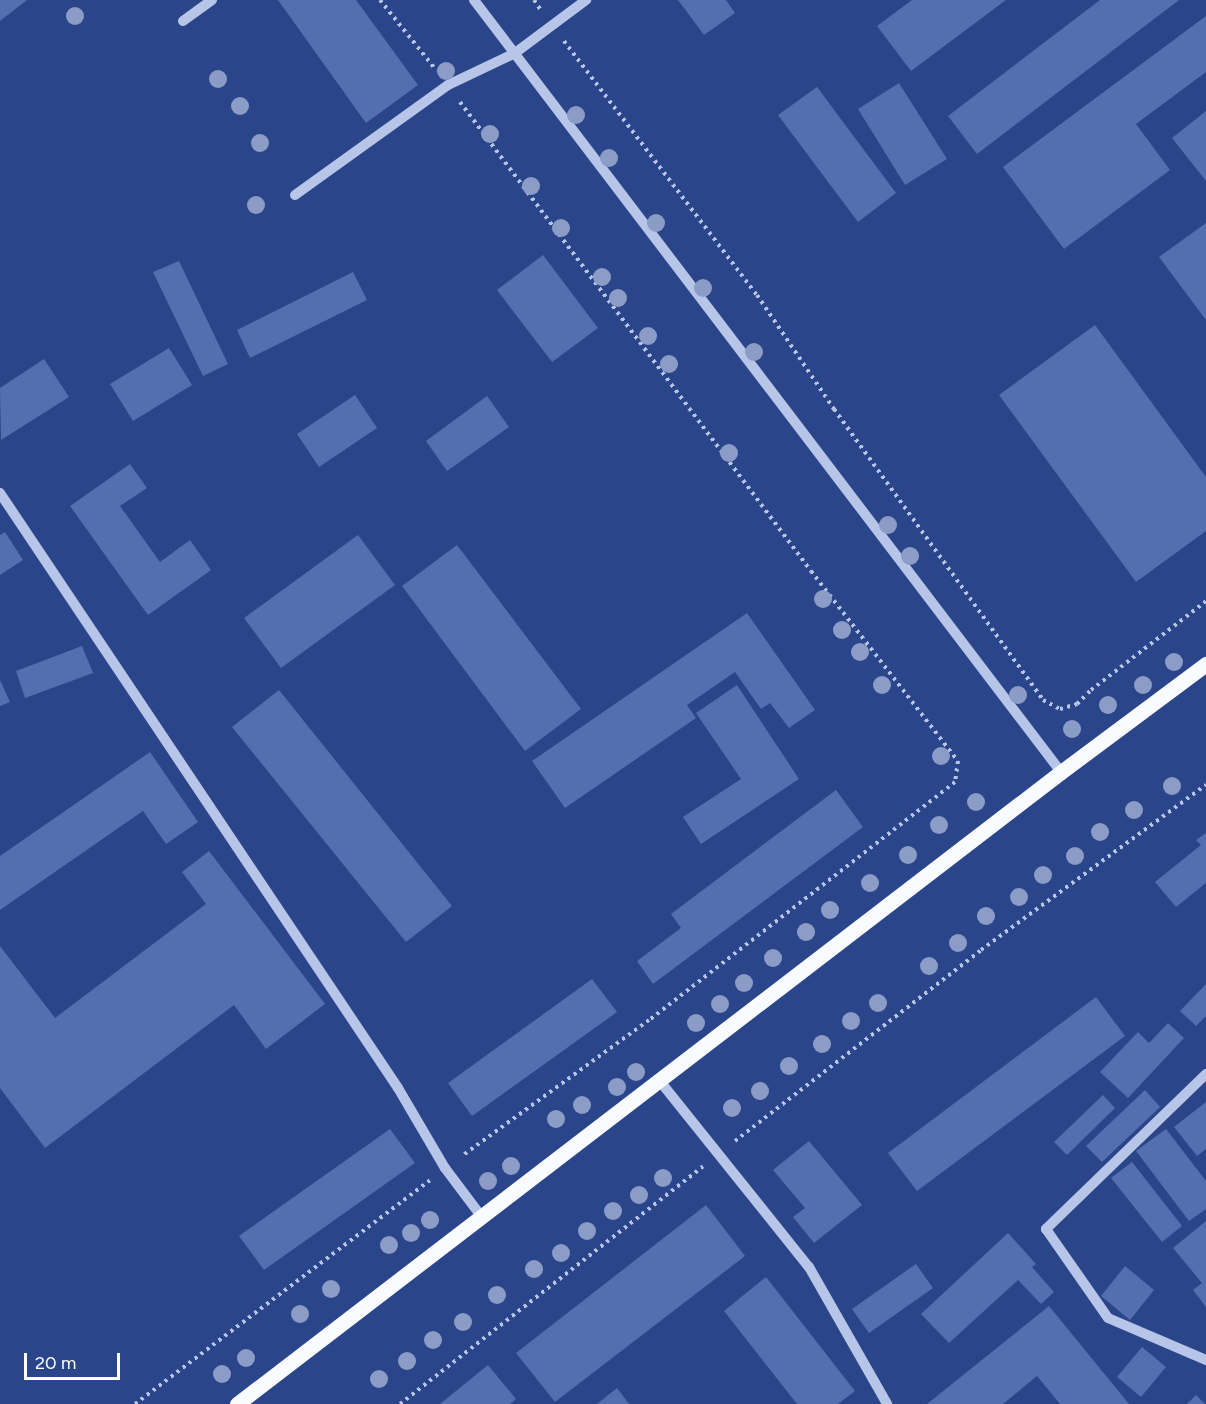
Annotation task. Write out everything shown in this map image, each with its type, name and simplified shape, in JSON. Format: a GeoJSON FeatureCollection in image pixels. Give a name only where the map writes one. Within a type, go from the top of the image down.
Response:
{"type":"FeatureCollection","features":[{"type":"Feature","properties":{"kind":"main road"},"geometry":{"type":"LineString","coordinates":[[237,1404],[1060,772],[1206,664]]}},
{"type":"Feature","properties":{"kind":"street"},"geometry":{"type":"LineString","coordinates":[[183,21],[212,0]]}},
{"type":"Feature","properties":{"kind":"street"},"geometry":{"type":"LineString","coordinates":[[474,0],[1060,772]]}},
{"type":"Feature","properties":{"kind":"street"},"geometry":{"type":"LineString","coordinates":[[295,195],[448,85],[515,53],[586,0]]}},
{"type":"Feature","properties":{"kind":"street"},"geometry":{"type":"LineString","coordinates":[[0,493],[398,1088],[445,1168],[482,1216]]}},
{"type":"Feature","properties":{"kind":"street"},"geometry":{"type":"LineString","coordinates":[[1206,1074],[1046,1229],[1108,1318],[1206,1360]]}},
{"type":"Feature","properties":{"kind":"street"},"geometry":{"type":"LineString","coordinates":[[659,1080],[809,1267],[887,1404]]}},
{"type":"Feature","properties":{"kind":"path"},"geometry":{"type":"LineString","coordinates":[[135,1404],[445,1168],[649,1020],[955,782],[958,761],[811,571],[448,85],[380,0]]}},
{"type":"Feature","properties":{"kind":"path"},"geometry":{"type":"LineString","coordinates":[[534,0],[757,295],[834,409],[1043,700],[1060,709],[1077,704],[1091,690],[1206,602]]}},
{"type":"Feature","properties":{"kind":"path"},"geometry":{"type":"LineString","coordinates":[[400,1404],[981,950],[1206,785]]}},
{"type":"Feature","properties":{"kind":"building"},"geometry":{"type":"Polygon","coordinates":[[[0,0],[27,0],[0,21],[0,0]]]}},
{"type":"Feature","properties":{"kind":"building"},"geometry":{"type":"Polygon","coordinates":[[[278,0],[356,0],[418,85],[366,123],[278,0]]]}},
{"type":"Feature","properties":{"kind":"building"},"geometry":{"type":"Polygon","coordinates":[[[678,0],[726,0],[735,13],[704,35],[678,0]]]}},
{"type":"Feature","properties":{"kind":"building"},"geometry":{"type":"Polygon","coordinates":[[[912,0],[1006,0],[911,71],[877,26],[912,0]]]}},
{"type":"Feature","properties":{"kind":"building"},"geometry":{"type":"Polygon","coordinates":[[[1100,0],[1179,0],[977,154],[948,116],[1100,0]]]}},
{"type":"Feature","properties":{"kind":"building"},"geometry":{"type":"Polygon","coordinates":[[[1206,16],[1206,72],[1136,124],[1170,170],[1064,249],[1003,167],[1206,16]]]}},
{"type":"Feature","properties":{"kind":"building"},"geometry":{"type":"Polygon","coordinates":[[[899,83],[947,159],[905,185],[858,109],[899,83]]]}},
{"type":"Feature","properties":{"kind":"building"},"geometry":{"type":"Polygon","coordinates":[[[817,87],[896,193],[858,222],[778,115],[817,87]]]}},
{"type":"Feature","properties":{"kind":"building"},"geometry":{"type":"Polygon","coordinates":[[[1206,111],[1206,181],[1172,138],[1206,111]]]}},
{"type":"Feature","properties":{"kind":"building"},"geometry":{"type":"Polygon","coordinates":[[[1206,223],[1206,320],[1159,257],[1206,223]]]}},
{"type":"Feature","properties":{"kind":"building"},"geometry":{"type":"Polygon","coordinates":[[[543,255],[598,328],[552,362],[497,290],[543,255]]]}},
{"type":"Feature","properties":{"kind":"building"},"geometry":{"type":"Polygon","coordinates":[[[179,261],[228,364],[203,376],[153,272],[179,261]]]}},
{"type":"Feature","properties":{"kind":"building"},"geometry":{"type":"Polygon","coordinates":[[[353,272],[367,300],[250,358],[237,330],[353,272]]]}},
{"type":"Feature","properties":{"kind":"building"},"geometry":{"type":"Polygon","coordinates":[[[1095,325],[1206,477],[1206,531],[1136,582],[999,395],[1095,325]]]}},
{"type":"Feature","properties":{"kind":"building"},"geometry":{"type":"Polygon","coordinates":[[[169,348],[192,385],[133,421],[110,384],[169,348]]]}},
{"type":"Feature","properties":{"kind":"building"},"geometry":{"type":"Polygon","coordinates":[[[44,359],[69,397],[1,440],[0,388],[44,359]]]}},
{"type":"Feature","properties":{"kind":"building"},"geometry":{"type":"Polygon","coordinates":[[[355,395],[377,428],[319,467],[297,434],[355,395]]]}},
{"type":"Feature","properties":{"kind":"building"},"geometry":{"type":"Polygon","coordinates":[[[487,396],[509,427],[447,471],[426,441],[487,396]]]}},
{"type":"Feature","properties":{"kind":"building"},"geometry":{"type":"Polygon","coordinates":[[[130,464],[147,488],[120,506],[160,562],[190,540],[211,570],[148,615],[70,506],[130,464]]]}},
{"type":"Feature","properties":{"kind":"building"},"geometry":{"type":"Polygon","coordinates":[[[5,532],[23,560],[0,575],[0,535],[5,532]]]}},
{"type":"Feature","properties":{"kind":"building"},"geometry":{"type":"Polygon","coordinates":[[[358,535],[395,585],[281,668],[244,618],[358,535]]]}},
{"type":"Feature","properties":{"kind":"building"},"geometry":{"type":"Polygon","coordinates":[[[457,545],[581,709],[525,751],[402,586],[457,545]]]}},
{"type":"Feature","properties":{"kind":"building"},"geometry":{"type":"Polygon","coordinates":[[[747,613],[815,710],[789,728],[770,703],[761,709],[735,672],[687,705],[696,718],[565,808],[532,761],[747,613]]]}},
{"type":"Feature","properties":{"kind":"building"},"geometry":{"type":"Polygon","coordinates":[[[82,646],[93,673],[25,698],[16,671],[82,646]]]}},
{"type":"Feature","properties":{"kind":"building"},"geometry":{"type":"Polygon","coordinates":[[[0,680],[10,702],[0,706],[0,680]]]}},
{"type":"Feature","properties":{"kind":"building"},"geometry":{"type":"Polygon","coordinates":[[[737,685],[799,779],[701,844],[683,817],[741,779],[696,713],[737,685]]]}},
{"type":"Feature","properties":{"kind":"building"},"geometry":{"type":"Polygon","coordinates":[[[279,690],[452,906],[406,942],[232,727],[279,690]]]}},
{"type":"Feature","properties":{"kind":"building"},"geometry":{"type":"Polygon","coordinates":[[[150,752],[198,822],[166,844],[143,811],[0,910],[0,856],[150,752]]]}},
{"type":"Feature","properties":{"kind":"building"},"geometry":{"type":"Polygon","coordinates":[[[836,790],[863,827],[653,984],[637,961],[681,928],[671,914],[836,790]]]}},
{"type":"Feature","properties":{"kind":"building"},"geometry":{"type":"Polygon","coordinates":[[[1206,833],[1206,883],[1176,907],[1155,882],[1201,845],[1196,840],[1206,833]]]}},
{"type":"Feature","properties":{"kind":"building"},"geometry":{"type":"Polygon","coordinates":[[[209,851],[325,1004],[266,1049],[234,1005],[45,1148],[0,1088],[0,946],[55,1018],[206,904],[182,872],[209,851]]]}},
{"type":"Feature","properties":{"kind":"building"},"geometry":{"type":"Polygon","coordinates":[[[592,979],[617,1012],[472,1116],[448,1083],[592,979]]]}},
{"type":"Feature","properties":{"kind":"building"},"geometry":{"type":"Polygon","coordinates":[[[1206,984],[1206,1016],[1196,1026],[1180,1011],[1206,984]]]}},
{"type":"Feature","properties":{"kind":"building"},"geometry":{"type":"Polygon","coordinates":[[[1096,997],[1125,1036],[917,1191],[888,1153],[1096,997]]]}},
{"type":"Feature","properties":{"kind":"building"},"geometry":{"type":"Polygon","coordinates":[[[1168,1023],[1184,1038],[1128,1098],[1100,1072],[1138,1032],[1149,1043],[1168,1023]]]}},
{"type":"Feature","properties":{"kind":"building"},"geometry":{"type":"Polygon","coordinates":[[[1145,1090],[1160,1107],[1102,1162],[1086,1146],[1145,1090]]]}},
{"type":"Feature","properties":{"kind":"building"},"geometry":{"type":"Polygon","coordinates":[[[1103,1095],[1115,1108],[1067,1155],[1054,1142],[1103,1095]]]}},
{"type":"Feature","properties":{"kind":"building"},"geometry":{"type":"Polygon","coordinates":[[[1206,1102],[1206,1149],[1197,1156],[1174,1127],[1206,1102]]]}},
{"type":"Feature","properties":{"kind":"building"},"geometry":{"type":"Polygon","coordinates":[[[390,1129],[415,1163],[264,1270],[239,1236],[390,1129]]]}},
{"type":"Feature","properties":{"kind":"building"},"geometry":{"type":"Polygon","coordinates":[[[1166,1129],[1206,1181],[1206,1209],[1189,1221],[1136,1151],[1166,1129]]]}},
{"type":"Feature","properties":{"kind":"building"},"geometry":{"type":"Polygon","coordinates":[[[809,1141],[862,1205],[814,1243],[793,1217],[805,1208],[773,1170],[809,1141]]]}},
{"type":"Feature","properties":{"kind":"building"},"geometry":{"type":"Polygon","coordinates":[[[1132,1162],[1182,1226],[1162,1242],[1111,1178],[1132,1162]]]}},
{"type":"Feature","properties":{"kind":"building"},"geometry":{"type":"Polygon","coordinates":[[[706,1205],[745,1256],[555,1402],[516,1353],[706,1205]]]}},
{"type":"Feature","properties":{"kind":"building"},"geometry":{"type":"Polygon","coordinates":[[[1206,1221],[1206,1307],[1193,1290],[1202,1283],[1173,1248],[1206,1221]]]}},
{"type":"Feature","properties":{"kind":"building"},"geometry":{"type":"Polygon","coordinates":[[[1008,1233],[1036,1264],[1032,1267],[1054,1292],[1041,1304],[1018,1280],[949,1343],[921,1314],[1008,1233]]]}},
{"type":"Feature","properties":{"kind":"building"},"geometry":{"type":"Polygon","coordinates":[[[916,1264],[933,1288],[869,1333],[852,1309],[916,1264]]]}},
{"type":"Feature","properties":{"kind":"building"},"geometry":{"type":"Polygon","coordinates":[[[1125,1266],[1154,1290],[1130,1320],[1101,1296],[1125,1266]]]}},
{"type":"Feature","properties":{"kind":"building"},"geometry":{"type":"Polygon","coordinates":[[[766,1277],[855,1391],[838,1404],[797,1404],[724,1311],[766,1277]]]}},
{"type":"Feature","properties":{"kind":"building"},"geometry":{"type":"Polygon","coordinates":[[[1049,1306],[1129,1404],[1060,1404],[1037,1376],[1003,1404],[927,1404],[1049,1306]]]}},
{"type":"Feature","properties":{"kind":"building"},"geometry":{"type":"Polygon","coordinates":[[[1142,1347],[1166,1367],[1141,1397],[1117,1377],[1142,1347]]]}},
{"type":"Feature","properties":{"kind":"building"},"geometry":{"type":"Polygon","coordinates":[[[488,1365],[516,1399],[510,1404],[440,1404],[488,1365]]]}},
{"type":"Feature","properties":{"kind":"building"},"geometry":{"type":"Polygon","coordinates":[[[617,1388],[629,1404],[597,1404],[617,1388]]]}},
{"type":"Feature","properties":{"kind":"building"},"geometry":{"type":"Polygon","coordinates":[[[1196,1395],[1205,1404],[1187,1404],[1196,1395]]]}}]}
